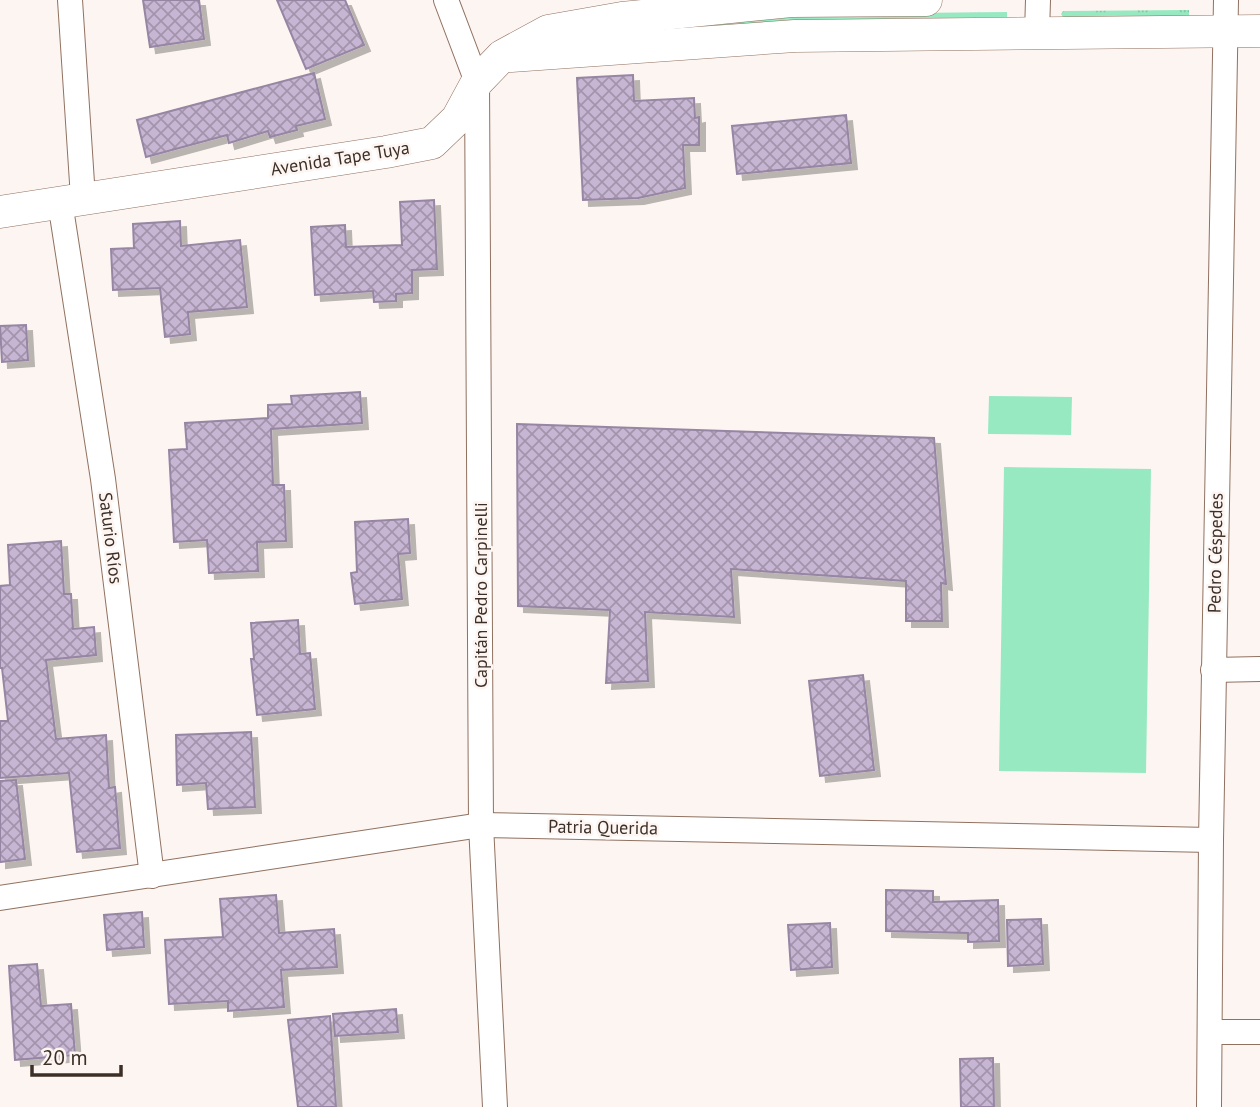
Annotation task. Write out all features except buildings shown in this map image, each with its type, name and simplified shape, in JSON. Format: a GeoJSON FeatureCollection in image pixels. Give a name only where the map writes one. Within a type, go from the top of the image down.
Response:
{"type":"FeatureCollection","features":[{"type":"Feature","properties":{"kind":"street","name":"Saturio Ríos"},"geometry":{"type":"LineString","coordinates":[[70,0],[71,200],[152,876]]}},
{"type":"Feature","properties":{"kind":"street"},"geometry":{"type":"LineString","coordinates":[[446,0],[477,82]]}},
{"type":"Feature","properties":{"kind":"street","name":"Avenida Tape Tuya"},"geometry":{"type":"LineString","coordinates":[[0,212],[432,143],[457,119],[477,82],[502,56],[548,31],[622,18],[790,1],[926,0]]}},
{"type":"Feature","properties":{"kind":"street"},"geometry":{"type":"LineString","coordinates":[[1037,33],[1038,0]]}},
{"type":"Feature","properties":{"kind":"street","name":"Pedro Céspedes"},"geometry":{"type":"LineString","coordinates":[[1209,1107],[1210,840],[1226,0]]}},
{"type":"Feature","properties":{"kind":"street"},"geometry":{"type":"LineString","coordinates":[[502,56],[795,36],[1260,31]]}},
{"type":"Feature","properties":{"kind":"street","name":"Capitán Pedro Carpinelli"},"geometry":{"type":"LineString","coordinates":[[477,82],[481,825],[495,1107]]}},
{"type":"Feature","properties":{"kind":"street"},"geometry":{"type":"LineString","coordinates":[[1213,670],[1260,668]]}},
{"type":"Feature","properties":{"kind":"street","name":"Patria Querida"},"geometry":{"type":"LineString","coordinates":[[0,898],[481,825],[1210,840]]}},
{"type":"Feature","properties":{"kind":"street"},"geometry":{"type":"LineString","coordinates":[[1211,1032],[1260,1032]]}},
{"type":"Feature","properties":{"kind":"green space"},"geometry":{"type":"Polygon","coordinates":[[[1189,10],[1189,17],[1063,17],[1061,14],[1063,11],[1189,10]]]}},
{"type":"Feature","properties":{"kind":"green space"},"geometry":{"type":"Polygon","coordinates":[[[1007,12],[1007,17],[811,20],[558,38],[810,14],[1007,12]]]}},
{"type":"Feature","properties":{"kind":"green space"},"geometry":{"type":"Polygon","coordinates":[[[989,396],[1072,397],[1071,435],[988,434],[989,396]]]}},
{"type":"Feature","properties":{"kind":"green space"},"geometry":{"type":"Polygon","coordinates":[[[1004,467],[1151,469],[1146,773],[999,771],[1004,467]]]}}]}
